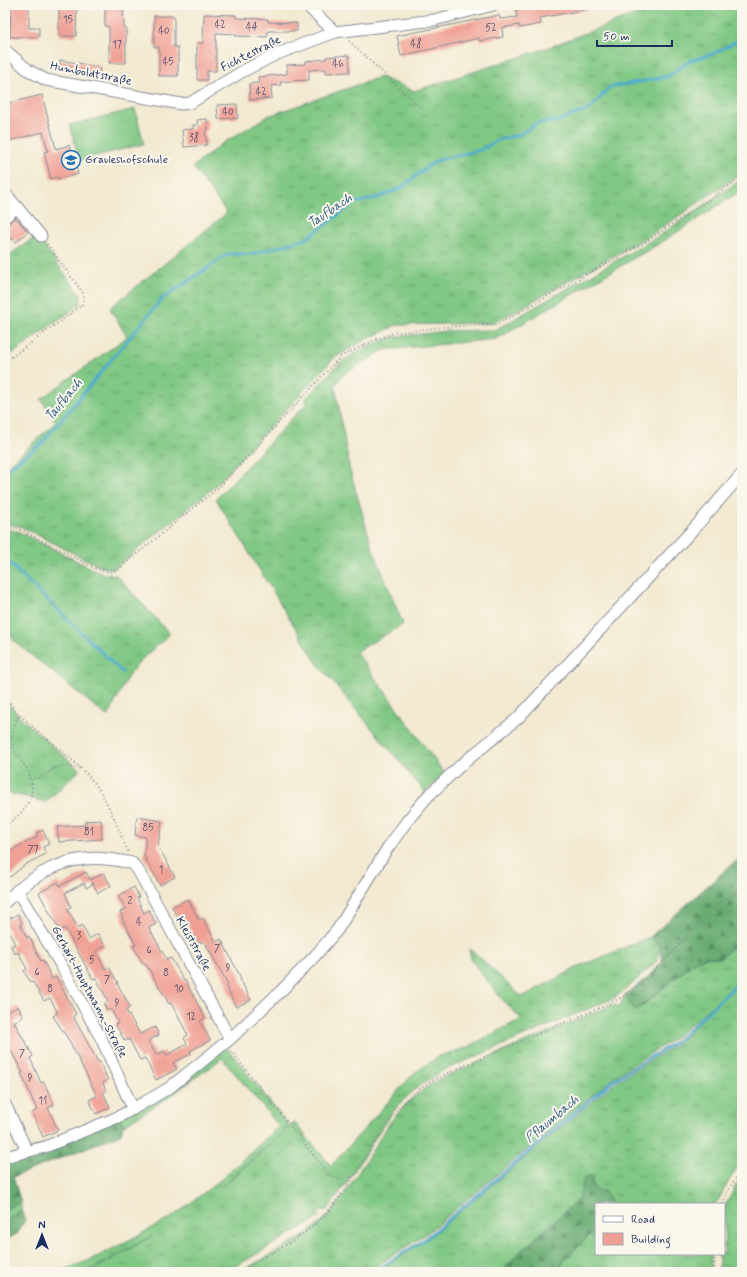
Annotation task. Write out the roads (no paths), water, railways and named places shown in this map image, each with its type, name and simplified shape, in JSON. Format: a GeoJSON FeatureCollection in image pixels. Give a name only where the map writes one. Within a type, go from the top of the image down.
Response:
{"type":"FeatureCollection","features":[{"type":"Feature","properties":{"kind":"street"},"geometry":{"type":"LineString","coordinates":[[306,5],[335,32]]}},
{"type":"Feature","properties":{"kind":"street","name":"Fichtestraße"},"geometry":{"type":"LineString","coordinates":[[181,104],[190,103],[245,70],[277,54],[335,32],[434,20],[493,5]]}},
{"type":"Feature","properties":{"kind":"street","name":"Humboldtstraße"},"geometry":{"type":"LineString","coordinates":[[5,50],[28,70],[46,80],[181,104]]}},
{"type":"Feature","properties":{"kind":"street"},"geometry":{"type":"LineString","coordinates":[[5,193],[40,236]]}},
{"type":"Feature","properties":{"kind":"street"},"geometry":{"type":"LineString","coordinates":[[5,217],[17,207]]}},
{"type":"Feature","properties":{"kind":"street"},"geometry":{"type":"LineString","coordinates":[[5,1157],[45,1147],[118,1117],[169,1088],[227,1041],[314,958],[338,929],[386,849],[428,796],[461,765],[518,718],[698,524],[742,474]]}},
{"type":"Feature","properties":{"kind":"street","name":"Kleiststraße"},"geometry":{"type":"LineString","coordinates":[[17,890],[40,873],[65,863],[86,859],[110,859],[132,863],[138,870],[227,1041]]}},
{"type":"Feature","properties":{"kind":"street"},"geometry":{"type":"LineString","coordinates":[[5,902],[17,890]]}},
{"type":"Feature","properties":{"kind":"street","name":"Gerhart-Hauptmann-Straße"},"geometry":{"type":"LineString","coordinates":[[17,890],[102,1040],[133,1109]]}},
{"type":"Feature","properties":{"kind":"street"},"geometry":{"type":"LineString","coordinates":[[5,1104],[27,1151]]}},
{"type":"Feature","properties":{"kind":"waterway","name":"Taufbach"},"geometry":{"type":"LineString","coordinates":[[5,470],[41,444],[162,299],[228,254],[252,254],[306,239],[354,203],[377,198],[401,188],[435,161],[480,150],[501,139],[519,135],[537,123],[558,121],[590,109],[610,87],[667,77],[690,61],[715,53],[742,38]]}},
{"type":"Feature","properties":{"kind":"waterway"},"geometry":{"type":"LineString","coordinates":[[5,559],[122,672]]}},
{"type":"Feature","properties":{"kind":"waterway","name":"Pflaumbach"},"geometry":{"type":"LineString","coordinates":[[373,1272],[424,1240],[614,1080],[677,1041],[742,981]]}},
{"type":"Feature","properties":{"kind":"place","name":"Grauleshofschule"},"geometry":{"type":"Point","coordinates":[71,160]}}]}
